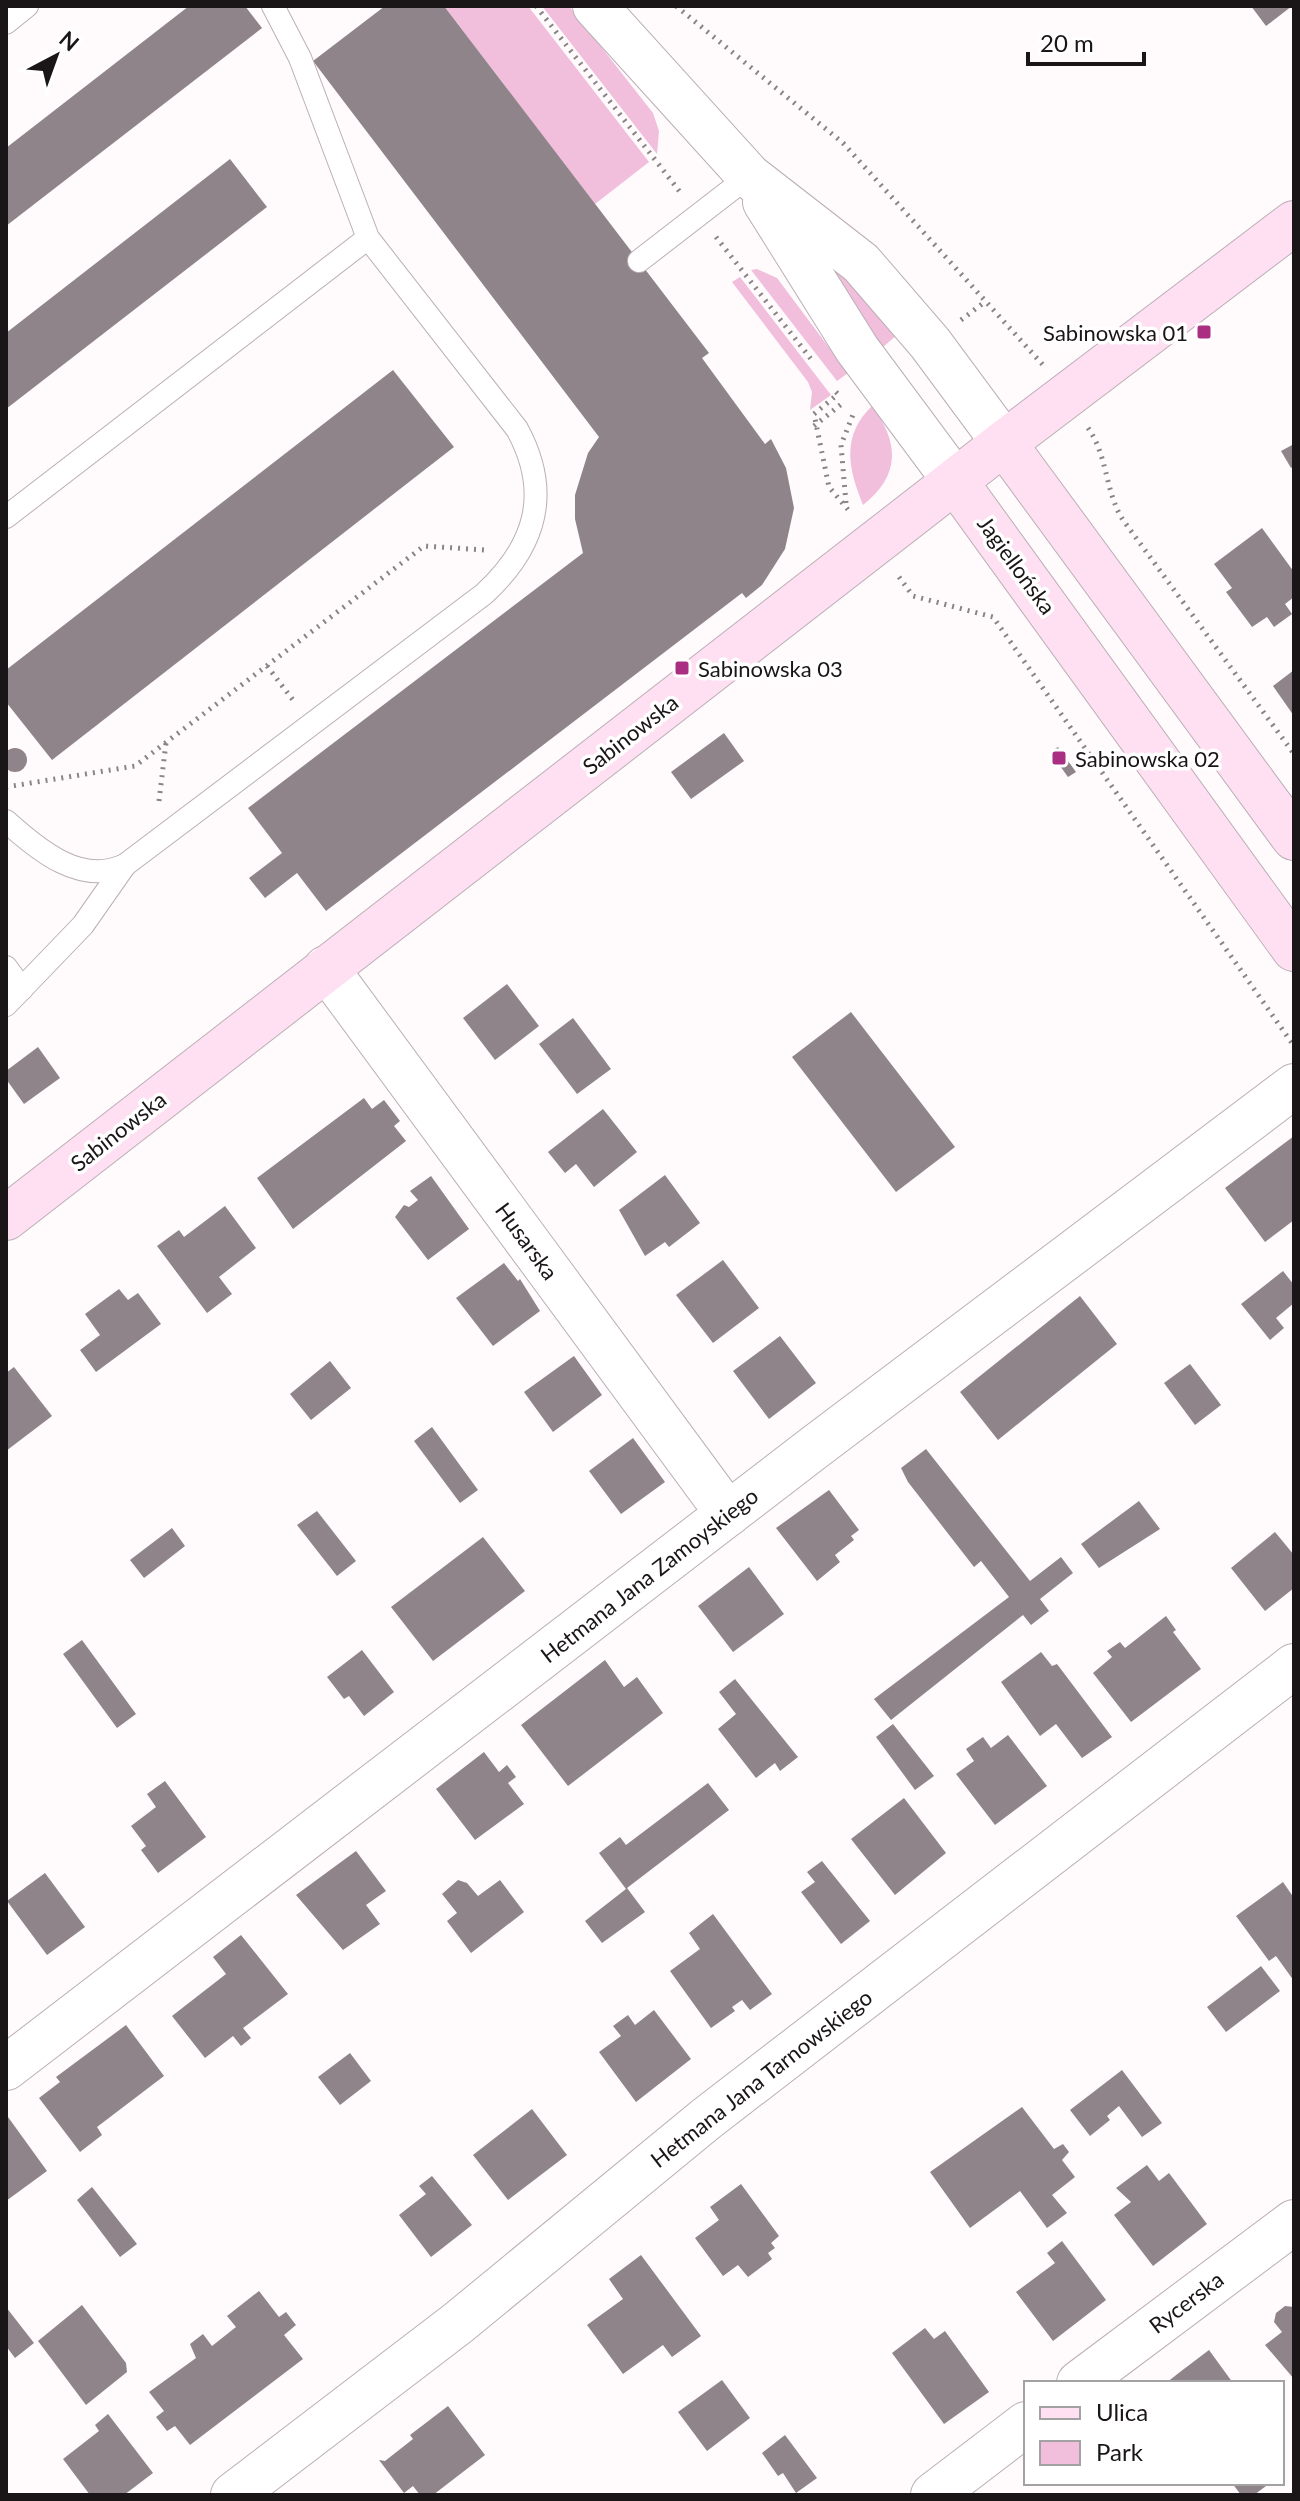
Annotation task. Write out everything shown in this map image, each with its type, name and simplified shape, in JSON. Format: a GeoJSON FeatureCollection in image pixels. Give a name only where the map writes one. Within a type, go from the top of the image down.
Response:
{"type":"FeatureCollection","features":[{"type":"Feature","properties":{"kind":"street","name":"Jagiellońska"},"geometry":{"type":"LineString","coordinates":[[595,6],[749,176],[861,263],[930,343],[1294,838]]}},
{"type":"Feature","properties":{"kind":"street","name":"Jagiellońska"},"geometry":{"type":"LineString","coordinates":[[749,176],[857,349],[1294,949]]}},
{"type":"Feature","properties":{"kind":"street","name":"Sabinowska"},"geometry":{"type":"LineString","coordinates":[[6,1218],[1004,443],[1294,223]]}},
{"type":"Feature","properties":{"kind":"street","name":"Husarska"},"geometry":{"type":"LineString","coordinates":[[326,968],[728,1514]]}},
{"type":"Feature","properties":{"kind":"street","name":"Hetmana Jana Zamoyskiego"},"geometry":{"type":"LineString","coordinates":[[6,2068],[728,1514],[1294,1086]]}},
{"type":"Feature","properties":{"kind":"street","name":"Hetmana Jana Tarnowskiego"},"geometry":{"type":"LineString","coordinates":[[233,2495],[458,2323],[718,2109],[1294,1666]]}},
{"type":"Feature","properties":{"kind":"street","name":"Rycerska"},"geometry":{"type":"LineString","coordinates":[[1082,2381],[1294,2222]]}},
{"type":"Feature","properties":{"kind":"street"},"geometry":{"type":"LineString","coordinates":[[933,2495],[1024,2426]]}},
{"type":"Feature","properties":{"kind":"lane"},"geometry":{"type":"LineString","coordinates":[[6,23],[27,6]]}},
{"type":"Feature","properties":{"kind":"lane"},"geometry":{"type":"LineString","coordinates":[[6,821],[46,853],[90,873],[103,873],[125,865],[484,594],[505,575],[521,552],[537,500],[531,453],[517,429],[368,238],[300,58],[273,6]]}},
{"type":"Feature","properties":{"kind":"lane"},"geometry":{"type":"LineString","coordinates":[[639,261],[749,176]]}},
{"type":"Feature","properties":{"kind":"lane"},"geometry":{"type":"LineString","coordinates":[[6,517],[368,238]]}},
{"type":"Feature","properties":{"kind":"lane"},"geometry":{"type":"LineString","coordinates":[[14,997],[83,925],[125,865]]}},
{"type":"Feature","properties":{"kind":"lane"},"geometry":{"type":"LineString","coordinates":[[6,967],[14,997]]}},
{"type":"Feature","properties":{"kind":"path"},"geometry":{"type":"LineString","coordinates":[[536,6],[820,370]]}},
{"type":"Feature","properties":{"kind":"path"},"geometry":{"type":"LineString","coordinates":[[676,6],[843,143],[1044,367]]}},
{"type":"Feature","properties":{"kind":"path"},"geometry":{"type":"LineString","coordinates":[[957,323],[986,301]]}},
{"type":"Feature","properties":{"kind":"path"},"geometry":{"type":"LineString","coordinates":[[829,382],[838,394],[814,414],[814,426],[829,487],[846,504],[841,445],[847,422],[859,406]]}},
{"type":"Feature","properties":{"kind":"path"},"geometry":{"type":"LineString","coordinates":[[814,426],[842,404]]}},
{"type":"Feature","properties":{"kind":"path"},"geometry":{"type":"LineString","coordinates":[[1084,422],[1101,454],[1118,513],[1294,754]]}},
{"type":"Feature","properties":{"kind":"path"},"geometry":{"type":"LineString","coordinates":[[6,787],[135,766],[424,546],[521,552]]}},
{"type":"Feature","properties":{"kind":"path"},"geometry":{"type":"LineString","coordinates":[[902,581],[913,596],[993,617],[1294,1047]]}},
{"type":"Feature","properties":{"kind":"path"},"geometry":{"type":"LineString","coordinates":[[267,666],[311,725]]}},
{"type":"Feature","properties":{"kind":"path"},"geometry":{"type":"LineString","coordinates":[[153,844],[166,742]]}},
{"type":"Feature","properties":{"kind":"green space"},"geometry":{"type":"Polygon","coordinates":[[[444,6],[528,6],[649,162],[595,204],[444,6]]]}},
{"type":"Feature","properties":{"kind":"green space"},"geometry":{"type":"Polygon","coordinates":[[[542,6],[569,6],[653,113],[659,131],[657,154],[542,6]]]}},
{"type":"Feature","properties":{"kind":"green space"},"geometry":{"type":"Polygon","coordinates":[[[815,242],[898,334],[883,347],[810,251],[815,242]]]}},
{"type":"Feature","properties":{"kind":"green space"},"geometry":{"type":"Polygon","coordinates":[[[757,269],[777,278],[848,373],[837,381],[751,270],[757,269]]]}},
{"type":"Feature","properties":{"kind":"green space"},"geometry":{"type":"Polygon","coordinates":[[[740,277],[831,395],[810,410],[812,392],[808,382],[732,282],[740,277]]]}},
{"type":"Feature","properties":{"kind":"green space"},"geometry":{"type":"Polygon","coordinates":[[[872,406],[887,432],[892,458],[884,482],[863,505],[850,453],[855,429],[872,406]]]}},
{"type":"Feature","properties":{"kind":"building"},"geometry":{"type":"Polygon","coordinates":[[[189,6],[245,6],[262,28],[6,226],[6,148],[189,6]]]}},
{"type":"Feature","properties":{"kind":"building"},"geometry":{"type":"Polygon","coordinates":[[[385,6],[444,6],[709,353],[702,358],[765,444],[771,439],[786,468],[794,508],[785,549],[762,585],[746,598],[742,593],[326,911],[297,873],[265,898],[249,878],[282,853],[248,808],[583,553],[575,519],[575,495],[588,453],[599,437],[313,61],[385,6]]]}},
{"type":"Feature","properties":{"kind":"building"},"geometry":{"type":"Polygon","coordinates":[[[1251,6],[1292,6],[1266,26],[1251,6]]]}},
{"type":"Feature","properties":{"kind":"building"},"geometry":{"type":"Polygon","coordinates":[[[230,159],[267,207],[6,409],[6,333],[230,159]]]}},
{"type":"Feature","properties":{"kind":"building"},"geometry":{"type":"Polygon","coordinates":[[[393,370],[454,447],[52,760],[6,702],[6,670],[393,370]]]}},
{"type":"Feature","properties":{"kind":"building"},"geometry":{"type":"Polygon","coordinates":[[[1294,444],[1294,466],[1291,468],[1281,451],[1294,444]]]}},
{"type":"Feature","properties":{"kind":"building"},"geometry":{"type":"Polygon","coordinates":[[[1262,528],[1294,572],[1294,597],[1285,604],[1292,614],[1274,627],[1267,617],[1252,627],[1226,592],[1232,588],[1214,564],[1262,528]]]}},
{"type":"Feature","properties":{"kind":"building"},"geometry":{"type":"Polygon","coordinates":[[[1294,670],[1294,716],[1273,686],[1294,670]]]}},
{"type":"Feature","properties":{"kind":"building"},"geometry":{"type":"Polygon","coordinates":[[[724,733],[744,761],[691,799],[671,772],[724,733]]]}},
{"type":"Feature","properties":{"kind":"building"},"geometry":{"type":"Polygon","coordinates":[[[1058,747],[1076,772],[1068,777],[1050,752],[1058,747]]]}},
{"type":"Feature","properties":{"kind":"building"},"geometry":{"type":"Polygon","coordinates":[[[15,748],[23,752],[27,760],[23,768],[15,772],[7,768],[3,760],[7,752],[15,748]]]}},
{"type":"Feature","properties":{"kind":"building"},"geometry":{"type":"Polygon","coordinates":[[[507,984],[539,1026],[495,1060],[463,1018],[507,984]]]}},
{"type":"Feature","properties":{"kind":"building"},"geometry":{"type":"Polygon","coordinates":[[[851,1012],[955,1147],[896,1192],[792,1057],[851,1012]]]}},
{"type":"Feature","properties":{"kind":"building"},"geometry":{"type":"Polygon","coordinates":[[[573,1018],[611,1069],[577,1094],[539,1044],[573,1018]]]}},
{"type":"Feature","properties":{"kind":"building"},"geometry":{"type":"Polygon","coordinates":[[[38,1047],[60,1078],[24,1104],[6,1079],[6,1071],[38,1047]]]}},
{"type":"Feature","properties":{"kind":"building"},"geometry":{"type":"Polygon","coordinates":[[[364,1098],[372,1109],[384,1100],[400,1121],[394,1126],[406,1141],[293,1229],[257,1178],[364,1098]]]}},
{"type":"Feature","properties":{"kind":"building"},"geometry":{"type":"Polygon","coordinates":[[[603,1109],[637,1152],[594,1187],[576,1164],[565,1173],[548,1152],[603,1109]]]}},
{"type":"Feature","properties":{"kind":"building"},"geometry":{"type":"Polygon","coordinates":[[[1294,1136],[1294,1220],[1265,1242],[1225,1188],[1294,1136]]]}},
{"type":"Feature","properties":{"kind":"building"},"geometry":{"type":"Polygon","coordinates":[[[665,1175],[700,1223],[669,1247],[665,1242],[645,1256],[619,1210],[665,1175]]]}},
{"type":"Feature","properties":{"kind":"building"},"geometry":{"type":"Polygon","coordinates":[[[431,1176],[469,1229],[428,1260],[395,1217],[404,1205],[409,1207],[418,1200],[410,1191],[431,1176]]]}},
{"type":"Feature","properties":{"kind":"building"},"geometry":{"type":"Polygon","coordinates":[[[225,1206],[256,1248],[219,1277],[232,1294],[207,1313],[157,1246],[179,1230],[184,1237],[225,1206]]]}},
{"type":"Feature","properties":{"kind":"building"},"geometry":{"type":"Polygon","coordinates":[[[723,1260],[759,1308],[713,1343],[676,1295],[723,1260]]]}},
{"type":"Feature","properties":{"kind":"building"},"geometry":{"type":"Polygon","coordinates":[[[504,1263],[518,1281],[520,1279],[540,1311],[493,1346],[456,1298],[504,1263]]]}},
{"type":"Feature","properties":{"kind":"building"},"geometry":{"type":"Polygon","coordinates":[[[1283,1271],[1294,1285],[1294,1303],[1276,1318],[1284,1328],[1270,1340],[1241,1304],[1283,1271]]]}},
{"type":"Feature","properties":{"kind":"building"},"geometry":{"type":"Polygon","coordinates":[[[119,1289],[128,1300],[138,1293],[161,1324],[96,1372],[80,1350],[100,1335],[85,1314],[119,1289]]]}},
{"type":"Feature","properties":{"kind":"building"},"geometry":{"type":"Polygon","coordinates":[[[1080,1296],[1117,1344],[998,1440],[960,1392],[1080,1296]]]}},
{"type":"Feature","properties":{"kind":"building"},"geometry":{"type":"Polygon","coordinates":[[[780,1336],[816,1383],[769,1419],[733,1371],[780,1336]]]}},
{"type":"Feature","properties":{"kind":"building"},"geometry":{"type":"Polygon","coordinates":[[[574,1356],[602,1395],[553,1432],[524,1392],[574,1356]]]}},
{"type":"Feature","properties":{"kind":"building"},"geometry":{"type":"Polygon","coordinates":[[[330,1361],[351,1388],[311,1420],[290,1394],[330,1361]]]}},
{"type":"Feature","properties":{"kind":"building"},"geometry":{"type":"Polygon","coordinates":[[[1190,1364],[1221,1405],[1195,1425],[1164,1383],[1190,1364]]]}},
{"type":"Feature","properties":{"kind":"building"},"geometry":{"type":"Polygon","coordinates":[[[14,1367],[52,1416],[6,1451],[6,1373],[14,1367]]]}},
{"type":"Feature","properties":{"kind":"building"},"geometry":{"type":"Polygon","coordinates":[[[432,1427],[478,1490],[460,1503],[414,1441],[432,1427]]]}},
{"type":"Feature","properties":{"kind":"building"},"geometry":{"type":"Polygon","coordinates":[[[633,1438],[665,1482],[621,1514],[589,1471],[633,1438]]]}},
{"type":"Feature","properties":{"kind":"building"},"geometry":{"type":"Polygon","coordinates":[[[926,1449],[1030,1581],[1061,1557],[1073,1573],[1040,1599],[1049,1611],[1031,1625],[1023,1615],[891,1720],[874,1699],[1009,1597],[981,1561],[974,1567],[908,1482],[901,1468],[926,1449]]]}},
{"type":"Feature","properties":{"kind":"building"},"geometry":{"type":"Polygon","coordinates":[[[829,1490],[859,1530],[851,1536],[854,1540],[835,1555],[840,1562],[817,1581],[776,1528],[829,1490]]]}},
{"type":"Feature","properties":{"kind":"building"},"geometry":{"type":"Polygon","coordinates":[[[1139,1501],[1160,1529],[1099,1568],[1081,1544],[1139,1501]]]}},
{"type":"Feature","properties":{"kind":"building"},"geometry":{"type":"Polygon","coordinates":[[[317,1511],[356,1561],[337,1576],[297,1525],[317,1511]]]}},
{"type":"Feature","properties":{"kind":"building"},"geometry":{"type":"Polygon","coordinates":[[[172,1528],[185,1546],[144,1578],[130,1560],[172,1528]]]}},
{"type":"Feature","properties":{"kind":"building"},"geometry":{"type":"Polygon","coordinates":[[[1275,1532],[1294,1555],[1294,1588],[1265,1611],[1231,1568],[1275,1532]]]}},
{"type":"Feature","properties":{"kind":"building"},"geometry":{"type":"Polygon","coordinates":[[[483,1537],[525,1591],[433,1661],[391,1607],[483,1537]]]}},
{"type":"Feature","properties":{"kind":"building"},"geometry":{"type":"Polygon","coordinates":[[[749,1567],[784,1614],[733,1652],[698,1606],[749,1567]]]}},
{"type":"Feature","properties":{"kind":"building"},"geometry":{"type":"Polygon","coordinates":[[[1166,1616],[1176,1630],[1173,1632],[1201,1669],[1131,1722],[1093,1673],[1112,1657],[1107,1651],[1120,1642],[1125,1648],[1166,1616]]]}},
{"type":"Feature","properties":{"kind":"building"},"geometry":{"type":"Polygon","coordinates":[[[82,1640],[136,1714],[117,1728],[63,1654],[82,1640]]]}},
{"type":"Feature","properties":{"kind":"building"},"geometry":{"type":"Polygon","coordinates":[[[362,1650],[394,1692],[364,1716],[349,1696],[344,1699],[327,1677],[362,1650]]]}},
{"type":"Feature","properties":{"kind":"building"},"geometry":{"type":"Polygon","coordinates":[[[1041,1652],[1052,1666],[1057,1664],[1112,1737],[1082,1758],[1056,1724],[1040,1736],[1001,1682],[1041,1652]]]}},
{"type":"Feature","properties":{"kind":"building"},"geometry":{"type":"Polygon","coordinates":[[[605,1660],[624,1687],[637,1677],[663,1713],[568,1786],[521,1725],[605,1660]]]}},
{"type":"Feature","properties":{"kind":"building"},"geometry":{"type":"Polygon","coordinates":[[[735,1679],[798,1757],[780,1771],[775,1763],[756,1778],[718,1729],[736,1714],[719,1692],[735,1679]]]}},
{"type":"Feature","properties":{"kind":"building"},"geometry":{"type":"Polygon","coordinates":[[[893,1724],[934,1776],[915,1790],[876,1737],[893,1724]]]}},
{"type":"Feature","properties":{"kind":"building"},"geometry":{"type":"Polygon","coordinates":[[[1008,1735],[1047,1786],[995,1825],[956,1774],[974,1761],[966,1749],[983,1737],[991,1748],[1008,1735]]]}},
{"type":"Feature","properties":{"kind":"building"},"geometry":{"type":"Polygon","coordinates":[[[484,1752],[499,1772],[507,1765],[516,1777],[508,1783],[524,1804],[475,1840],[436,1789],[484,1752]]]}},
{"type":"Feature","properties":{"kind":"building"},"geometry":{"type":"Polygon","coordinates":[[[165,1781],[206,1837],[158,1873],[141,1850],[146,1846],[131,1826],[156,1807],[147,1794],[165,1781]]]}},
{"type":"Feature","properties":{"kind":"building"},"geometry":{"type":"Polygon","coordinates":[[[708,1783],[729,1810],[627,1888],[645,1912],[602,1943],[585,1921],[626,1889],[599,1853],[620,1837],[626,1845],[708,1783]]]}},
{"type":"Feature","properties":{"kind":"building"},"geometry":{"type":"Polygon","coordinates":[[[904,1798],[946,1853],[895,1895],[851,1839],[904,1798]]]}},
{"type":"Feature","properties":{"kind":"building"},"geometry":{"type":"Polygon","coordinates":[[[356,1851],[386,1891],[366,1905],[380,1924],[343,1950],[296,1895],[356,1851]]]}},
{"type":"Feature","properties":{"kind":"building"},"geometry":{"type":"Polygon","coordinates":[[[822,1861],[870,1921],[841,1944],[801,1892],[815,1882],[807,1872],[822,1861]]]}},
{"type":"Feature","properties":{"kind":"building"},"geometry":{"type":"Polygon","coordinates":[[[45,1873],[85,1927],[47,1955],[7,1901],[45,1873]]]}},
{"type":"Feature","properties":{"kind":"building"},"geometry":{"type":"Polygon","coordinates":[[[458,1880],[467,1883],[478,1896],[500,1880],[524,1912],[471,1953],[447,1921],[457,1913],[442,1894],[458,1880]]]}},
{"type":"Feature","properties":{"kind":"building"},"geometry":{"type":"Polygon","coordinates":[[[1283,1882],[1294,1898],[1294,1981],[1276,1956],[1269,1961],[1236,1916],[1283,1882]]]}},
{"type":"Feature","properties":{"kind":"building"},"geometry":{"type":"Polygon","coordinates":[[[713,1914],[772,1994],[750,2010],[742,2000],[732,2007],[735,2011],[711,2028],[670,1971],[700,1949],[689,1933],[713,1914]]]}},
{"type":"Feature","properties":{"kind":"building"},"geometry":{"type":"Polygon","coordinates":[[[241,1935],[288,1994],[243,2028],[251,2038],[241,2046],[233,2036],[205,2058],[172,2016],[226,1974],[213,1957],[241,1935]]]}},
{"type":"Feature","properties":{"kind":"building"},"geometry":{"type":"Polygon","coordinates":[[[1261,1966],[1280,1991],[1226,2032],[1207,2007],[1261,1966]]]}},
{"type":"Feature","properties":{"kind":"building"},"geometry":{"type":"Polygon","coordinates":[[[654,2010],[691,2059],[636,2102],[599,2052],[621,2036],[613,2026],[628,2015],[635,2025],[654,2010]]]}},
{"type":"Feature","properties":{"kind":"building"},"geometry":{"type":"Polygon","coordinates":[[[126,2025],[164,2076],[97,2127],[102,2135],[80,2152],[39,2098],[60,2082],[56,2077],[126,2025]]]}},
{"type":"Feature","properties":{"kind":"building"},"geometry":{"type":"Polygon","coordinates":[[[350,2053],[371,2081],[340,2105],[318,2077],[350,2053]]]}},
{"type":"Feature","properties":{"kind":"building"},"geometry":{"type":"Polygon","coordinates":[[[1122,2070],[1162,2123],[1142,2137],[1119,2106],[1107,2116],[1110,2120],[1090,2136],[1070,2110],[1122,2070]]]}},
{"type":"Feature","properties":{"kind":"building"},"geometry":{"type":"Polygon","coordinates":[[[1022,2107],[1054,2149],[1063,2144],[1069,2152],[1062,2160],[1075,2177],[1052,2195],[1067,2213],[1047,2228],[1020,2191],[970,2228],[930,2172],[1022,2107]]]}},
{"type":"Feature","properties":{"kind":"building"},"geometry":{"type":"Polygon","coordinates":[[[532,2109],[567,2155],[508,2200],[473,2155],[532,2109]]]}},
{"type":"Feature","properties":{"kind":"building"},"geometry":{"type":"Polygon","coordinates":[[[8,2117],[47,2171],[6,2201],[6,2119],[8,2117]]]}},
{"type":"Feature","properties":{"kind":"building"},"geometry":{"type":"Polygon","coordinates":[[[1147,2165],[1159,2181],[1169,2173],[1207,2224],[1153,2266],[1114,2215],[1131,2202],[1116,2188],[1147,2165]]]}},
{"type":"Feature","properties":{"kind":"building"},"geometry":{"type":"Polygon","coordinates":[[[432,2176],[472,2225],[431,2257],[399,2215],[426,2194],[419,2186],[432,2176]]]}},
{"type":"Feature","properties":{"kind":"building"},"geometry":{"type":"Polygon","coordinates":[[[741,2184],[779,2236],[771,2243],[775,2248],[768,2253],[772,2259],[748,2277],[738,2265],[723,2276],[695,2238],[719,2220],[710,2207],[741,2184]]]}},
{"type":"Feature","properties":{"kind":"building"},"geometry":{"type":"Polygon","coordinates":[[[92,2187],[137,2244],[120,2257],[77,2200],[92,2187]]]}},
{"type":"Feature","properties":{"kind":"building"},"geometry":{"type":"Polygon","coordinates":[[[1062,2241],[1106,2300],[1053,2341],[1016,2292],[1055,2263],[1047,2253],[1062,2241]]]}},
{"type":"Feature","properties":{"kind":"building"},"geometry":{"type":"Polygon","coordinates":[[[641,2255],[701,2336],[672,2357],[663,2345],[623,2374],[587,2325],[623,2299],[609,2279],[641,2255]]]}},
{"type":"Feature","properties":{"kind":"building"},"geometry":{"type":"Polygon","coordinates":[[[259,2291],[279,2317],[286,2312],[296,2325],[284,2335],[303,2359],[190,2445],[175,2426],[167,2431],[156,2417],[164,2411],[149,2392],[196,2358],[190,2344],[203,2334],[212,2346],[236,2327],[227,2316],[259,2291]]]}},
{"type":"Feature","properties":{"kind":"building"},"geometry":{"type":"Polygon","coordinates":[[[82,2305],[126,2363],[127,2372],[86,2405],[38,2341],[82,2305]]]}},
{"type":"Feature","properties":{"kind":"building"},"geometry":{"type":"Polygon","coordinates":[[[1285,2306],[1294,2307],[1294,2379],[1265,2345],[1282,2332],[1274,2322],[1276,2313],[1285,2306]]]}},
{"type":"Feature","properties":{"kind":"building"},"geometry":{"type":"Polygon","coordinates":[[[6,2307],[34,2343],[15,2358],[6,2346],[6,2307]]]}},
{"type":"Feature","properties":{"kind":"building"},"geometry":{"type":"Polygon","coordinates":[[[925,2328],[934,2339],[945,2331],[989,2392],[944,2424],[892,2353],[925,2328]]]}},
{"type":"Feature","properties":{"kind":"building"},"geometry":{"type":"Polygon","coordinates":[[[1209,2350],[1232,2381],[1169,2381],[1209,2350]]]}},
{"type":"Feature","properties":{"kind":"building"},"geometry":{"type":"Polygon","coordinates":[[[722,2380],[750,2418],[707,2451],[678,2412],[722,2380]]]}},
{"type":"Feature","properties":{"kind":"building"},"geometry":{"type":"Polygon","coordinates":[[[448,2406],[485,2455],[433,2495],[420,2495],[413,2486],[404,2493],[379,2460],[385,2461],[413,2439],[410,2435],[448,2406]]]}},
{"type":"Feature","properties":{"kind":"building"},"geometry":{"type":"Polygon","coordinates":[[[108,2414],[153,2473],[124,2495],[90,2495],[63,2459],[99,2431],[95,2425],[108,2414]]]}},
{"type":"Feature","properties":{"kind":"building"},"geometry":{"type":"Polygon","coordinates":[[[785,2435],[817,2478],[796,2493],[783,2473],[778,2476],[762,2453],[785,2435]]]}},
{"type":"Feature","properties":{"kind":"building"},"geometry":{"type":"Polygon","coordinates":[[[1234,2485],[1267,2485],[1254,2495],[1241,2495],[1234,2485]]]}},
{"type":"Feature","properties":{"kind":"place","name":"Sabinowska 01"},"geometry":{"type":"Point","coordinates":[1204,332]}},
{"type":"Feature","properties":{"kind":"place","name":"Sabinowska 03"},"geometry":{"type":"Point","coordinates":[682,668]}},
{"type":"Feature","properties":{"kind":"place","name":"Sabinowska 02"},"geometry":{"type":"Point","coordinates":[1059,758]}}]}
